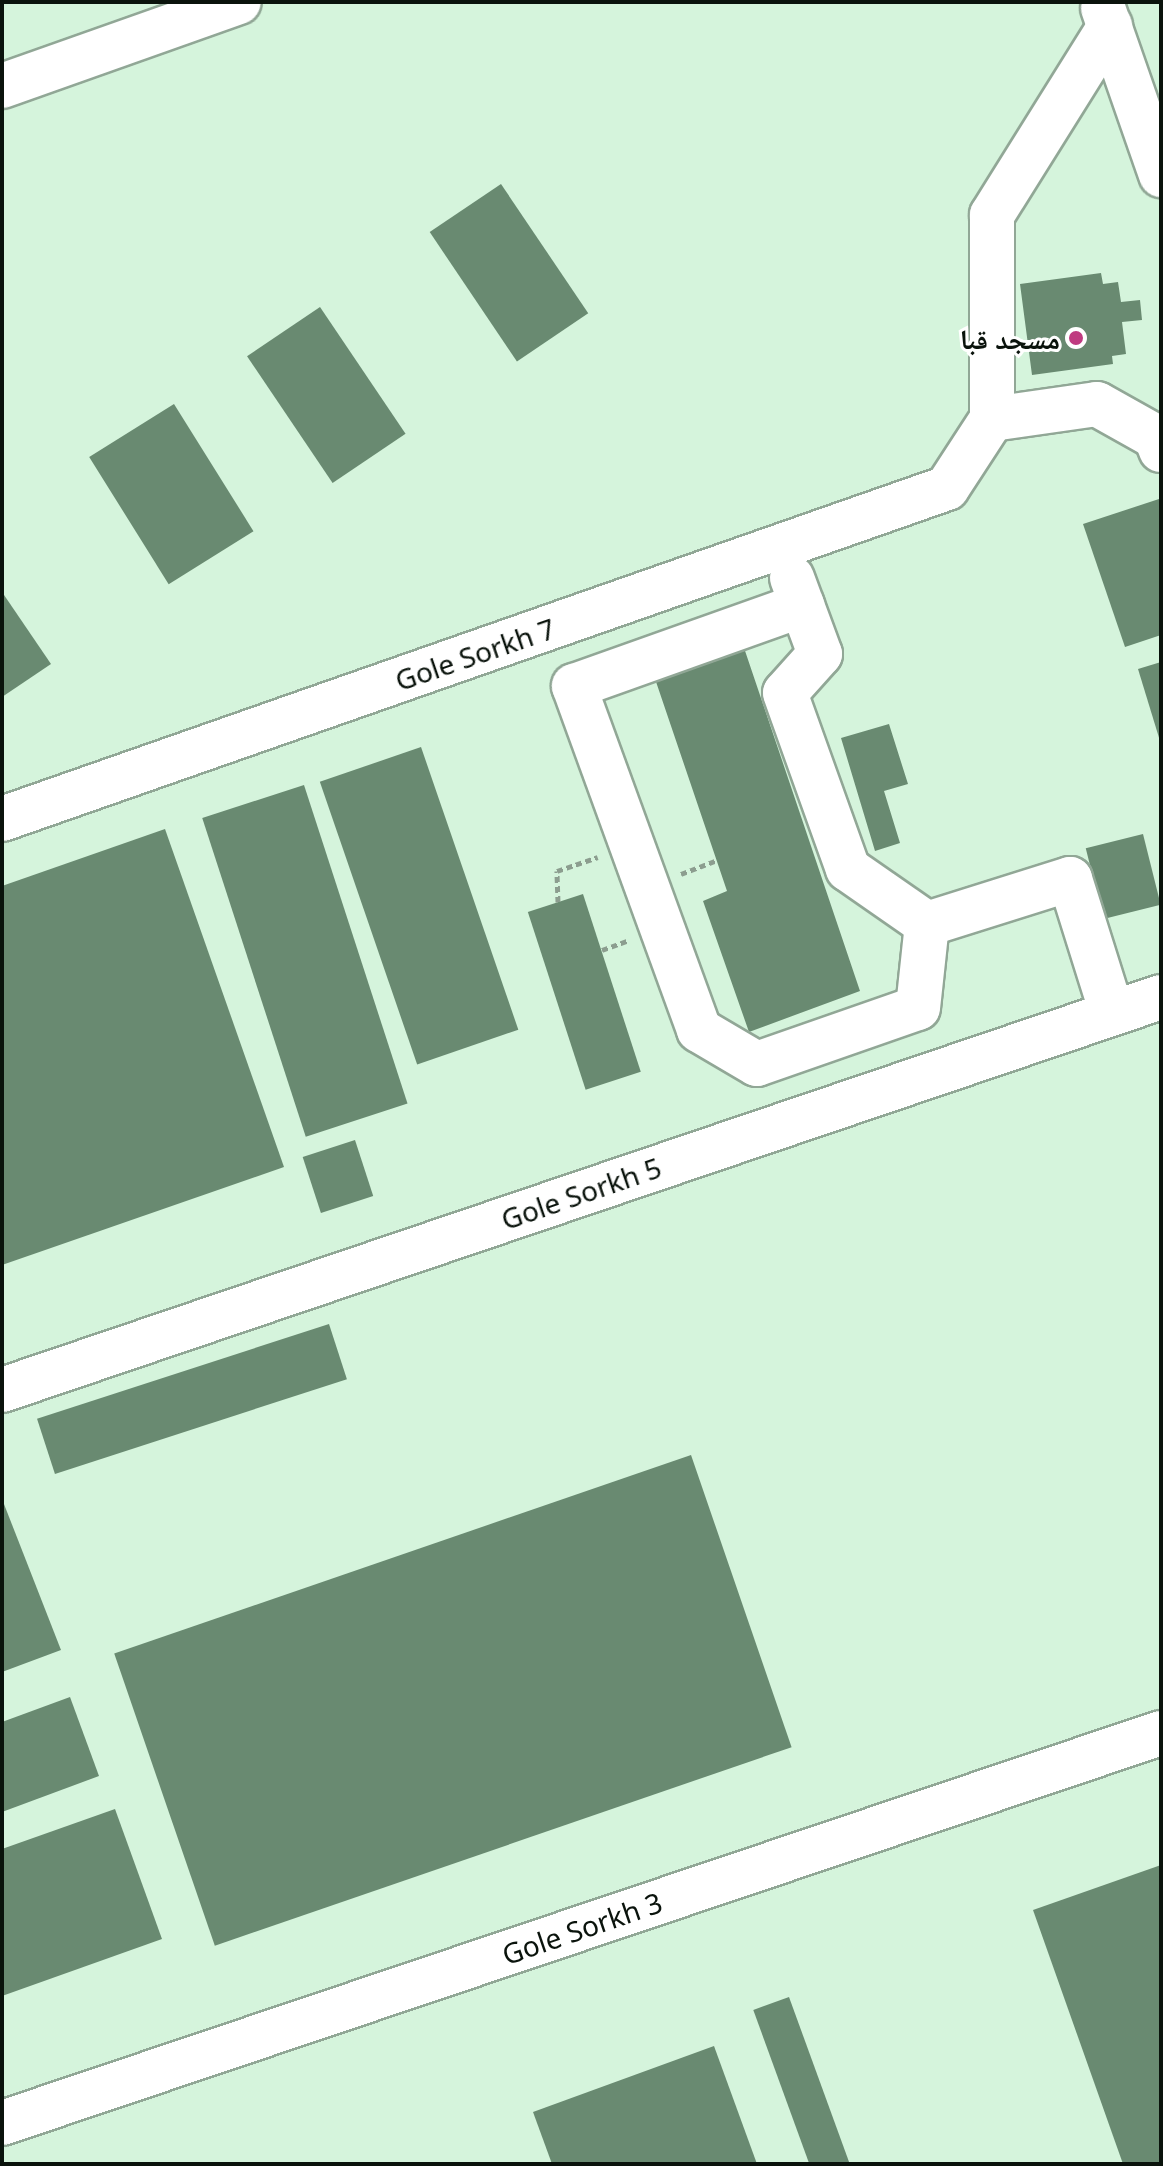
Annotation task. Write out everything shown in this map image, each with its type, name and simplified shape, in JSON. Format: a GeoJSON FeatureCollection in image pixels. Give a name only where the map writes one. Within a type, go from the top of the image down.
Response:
{"type":"FeatureCollection","features":[{"type":"Feature","properties":{"kind":"street"},"geometry":{"type":"LineString","coordinates":[[2,86],[239,2]]}},
{"type":"Feature","properties":{"kind":"street"},"geometry":{"type":"LineString","coordinates":[[1106,14],[1161,175]]}},
{"type":"Feature","properties":{"kind":"street"},"geometry":{"type":"LineString","coordinates":[[1106,14],[992,215],[992,419],[1097,404],[1156,437],[1161,450]]}},
{"type":"Feature","properties":{"kind":"street","name":"Gole Sorkh 7"},"geometry":{"type":"LineString","coordinates":[[2,819],[947,488],[992,419]]}},
{"type":"Feature","properties":{"kind":"street"},"geometry":{"type":"LineString","coordinates":[[781,547],[820,654],[785,693],[848,869],[927,924]]}},
{"type":"Feature","properties":{"kind":"street"},"geometry":{"type":"LineString","coordinates":[[802,605],[574,686],[699,1030],[757,1064],[918,1008],[927,924]]}},
{"type":"Feature","properties":{"kind":"street"},"geometry":{"type":"LineString","coordinates":[[927,924],[1070,879],[1112,1013]]}},
{"type":"Feature","properties":{"kind":"street","name":"Gole Sorkh 5"},"geometry":{"type":"LineString","coordinates":[[2,1390],[1161,997]]}},
{"type":"Feature","properties":{"kind":"street","name":"Gole Sorkh 3"},"geometry":{"type":"LineString","coordinates":[[2,2123],[1161,1733]]}},
{"type":"Feature","properties":{"kind":"path"},"geometry":{"type":"LineString","coordinates":[[558,902],[557,871],[632,846]]}},
{"type":"Feature","properties":{"kind":"shaded area"},"geometry":{"type":"Polygon","coordinates":[[[2,2],[1161,2],[1161,2164],[2,2164],[2,2]]]}},
{"type":"Feature","properties":{"kind":"building"},"geometry":{"type":"Polygon","coordinates":[[[501,184],[588,313],[517,361],[430,232],[501,184]]]}},
{"type":"Feature","properties":{"kind":"building","name":"مسجد قبا"},"geometry":{"type":"Polygon","coordinates":[[[1101,273],[1103,284],[1118,282],[1121,302],[1140,300],[1142,320],[1122,322],[1126,354],[1112,356],[1113,364],[1032,375],[1020,284],[1101,273]]]}},
{"type":"Feature","properties":{"kind":"building"},"geometry":{"type":"Polygon","coordinates":[[[320,307],[406,434],[333,483],[247,356],[320,307]]]}},
{"type":"Feature","properties":{"kind":"building"},"geometry":{"type":"Polygon","coordinates":[[[174,404],[253,531],[169,584],[89,457],[174,404]]]}},
{"type":"Feature","properties":{"kind":"building"},"geometry":{"type":"Polygon","coordinates":[[[1159,499],[1161,635],[1125,647],[1083,524],[1159,499]]]}},
{"type":"Feature","properties":{"kind":"building"},"geometry":{"type":"Polygon","coordinates":[[[2,592],[51,664],[2,697],[2,592]]]}},
{"type":"Feature","properties":{"kind":"building"},"geometry":{"type":"Polygon","coordinates":[[[740,636],[860,991],[749,1032],[703,901],[727,891],[651,667],[740,636]]]}},
{"type":"Feature","properties":{"kind":"building"},"geometry":{"type":"Polygon","coordinates":[[[1161,662],[1161,741],[1160,741],[1138,669],[1161,662]]]}},
{"type":"Feature","properties":{"kind":"building"},"geometry":{"type":"Polygon","coordinates":[[[889,724],[908,784],[884,791],[900,843],[875,851],[841,738],[889,724]]]}},
{"type":"Feature","properties":{"kind":"building"},"geometry":{"type":"Polygon","coordinates":[[[421,747],[518,1030],[417,1065],[320,782],[421,747]]]}},
{"type":"Feature","properties":{"kind":"building"},"geometry":{"type":"Polygon","coordinates":[[[304,785],[408,1104],[306,1137],[202,818],[304,785]]]}},
{"type":"Feature","properties":{"kind":"building"},"geometry":{"type":"Polygon","coordinates":[[[165,829],[284,1167],[2,1265],[2,886],[165,829]]]}},
{"type":"Feature","properties":{"kind":"building"},"geometry":{"type":"Polygon","coordinates":[[[1143,834],[1161,905],[1103,919],[1086,848],[1143,834]]]}},
{"type":"Feature","properties":{"kind":"building"},"geometry":{"type":"Polygon","coordinates":[[[583,894],[641,1072],[586,1090],[528,912],[583,894]]]}},
{"type":"Feature","properties":{"kind":"building"},"geometry":{"type":"Polygon","coordinates":[[[355,1140],[373,1196],[321,1213],[303,1157],[355,1140]]]}},
{"type":"Feature","properties":{"kind":"building"},"geometry":{"type":"Polygon","coordinates":[[[329,1324],[347,1379],[55,1474],[37,1419],[329,1324]]]}},
{"type":"Feature","properties":{"kind":"building"},"geometry":{"type":"Polygon","coordinates":[[[691,1455],[792,1747],[215,1946],[114,1654],[691,1455]]]}},
{"type":"Feature","properties":{"kind":"building"},"geometry":{"type":"Polygon","coordinates":[[[2,1499],[61,1650],[2,1672],[2,1499]]]}},
{"type":"Feature","properties":{"kind":"building"},"geometry":{"type":"Polygon","coordinates":[[[70,1697],[99,1776],[2,1812],[2,1722],[70,1697]]]}},
{"type":"Feature","properties":{"kind":"building"},"geometry":{"type":"Polygon","coordinates":[[[115,1809],[162,1939],[2,1996],[2,1849],[115,1809]]]}},
{"type":"Feature","properties":{"kind":"building"},"geometry":{"type":"Polygon","coordinates":[[[1161,1865],[1161,2164],[1123,2164],[1033,1910],[1161,1865]]]}},
{"type":"Feature","properties":{"kind":"building"},"geometry":{"type":"Polygon","coordinates":[[[789,1997],[850,2164],[809,2164],[753,2010],[789,1997]]]}},
{"type":"Feature","properties":{"kind":"building"},"geometry":{"type":"Polygon","coordinates":[[[714,2046],[757,2164],[552,2164],[533,2112],[714,2046]]]}},
{"type":"Feature","properties":{"kind":"place","name":"مسجد قبا"},"geometry":{"type":"Point","coordinates":[1076,338]}}]}
